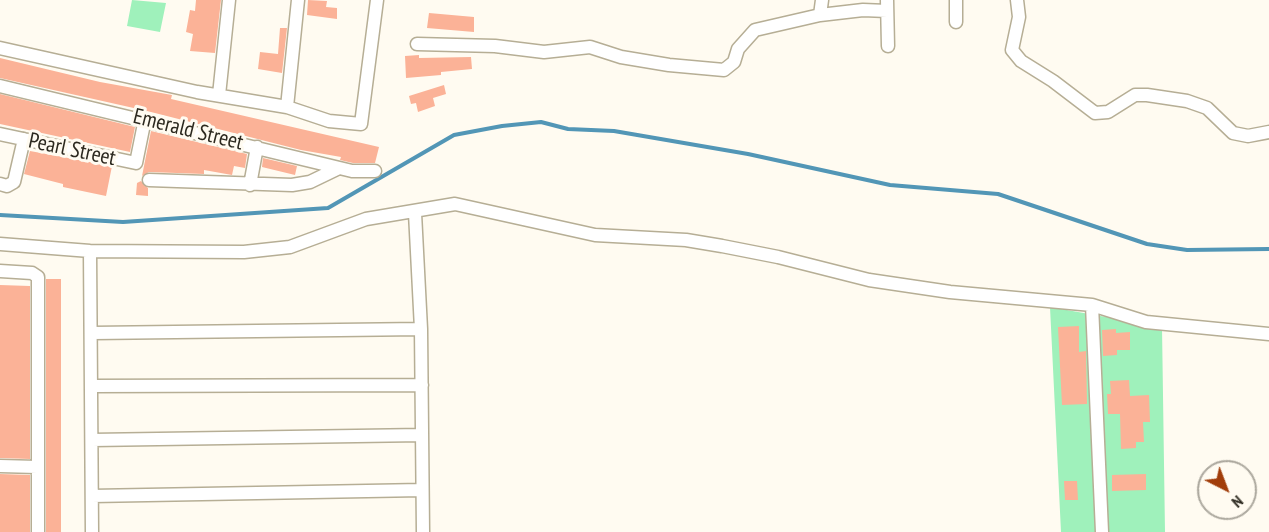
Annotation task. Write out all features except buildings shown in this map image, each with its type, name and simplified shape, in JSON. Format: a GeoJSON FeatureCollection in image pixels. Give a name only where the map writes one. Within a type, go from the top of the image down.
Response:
{"type":"FeatureCollection","features":[{"type":"Feature","properties":{"kind":"street"},"geometry":{"type":"LineString","coordinates":[[219,95],[230,0]]}},
{"type":"Feature","properties":{"kind":"street"},"geometry":{"type":"LineString","coordinates":[[287,107],[298,0]]}},
{"type":"Feature","properties":{"kind":"street"},"geometry":{"type":"LineString","coordinates":[[0,48],[219,95],[287,107],[329,121],[364,124],[377,0]]}},
{"type":"Feature","properties":{"kind":"street"},"geometry":{"type":"LineString","coordinates":[[820,15],[822,0]]}},
{"type":"Feature","properties":{"kind":"street"},"geometry":{"type":"LineString","coordinates":[[956,0],[956,22]]}},
{"type":"Feature","properties":{"kind":"street"},"geometry":{"type":"LineString","coordinates":[[1017,0],[1019,17],[1012,50],[1021,61],[1053,81],[1095,113],[1108,112],[1136,95],[1147,96],[1187,101],[1207,108],[1233,133],[1248,136],[1269,132]]}},
{"type":"Feature","properties":{"kind":"street"},"geometry":{"type":"LineString","coordinates":[[417,44],[495,46],[544,52],[590,48],[669,66],[724,70],[734,62],[738,49],[755,30],[820,15],[887,6],[888,46]]}},
{"type":"Feature","properties":{"kind":"street","name":"Emerald Street"},"geometry":{"type":"LineString","coordinates":[[0,87],[145,119],[339,168],[375,171]]}},
{"type":"Feature","properties":{"kind":"street","name":"Pearl Street"},"geometry":{"type":"LineString","coordinates":[[0,134],[136,163],[145,119]]}},
{"type":"Feature","properties":{"kind":"street"},"geometry":{"type":"LineString","coordinates":[[0,184],[8,186],[14,182],[24,140]]}},
{"type":"Feature","properties":{"kind":"street"},"geometry":{"type":"LineString","coordinates":[[250,185],[257,147]]}},
{"type":"Feature","properties":{"kind":"street"},"geometry":{"type":"LineString","coordinates":[[149,180],[292,185],[310,182],[339,168]]}},
{"type":"Feature","properties":{"kind":"street"},"geometry":{"type":"LineString","coordinates":[[0,244],[90,250],[244,252],[290,247],[366,219],[404,212],[415,213],[455,204],[595,235],[686,240],[722,246],[778,257],[869,280],[950,292],[1092,305],[1146,321],[1269,334]]}},
{"type":"Feature","properties":{"kind":"street"},"geometry":{"type":"LineString","coordinates":[[415,213],[421,329],[423,532]]}},
{"type":"Feature","properties":{"kind":"street"},"geometry":{"type":"LineString","coordinates":[[90,250],[93,333],[92,532]]}},
{"type":"Feature","properties":{"kind":"street"},"geometry":{"type":"LineString","coordinates":[[0,270],[32,273],[38,278],[38,532]]}},
{"type":"Feature","properties":{"kind":"street"},"geometry":{"type":"LineString","coordinates":[[1092,305],[1102,532]]}},
{"type":"Feature","properties":{"kind":"street"},"geometry":{"type":"LineString","coordinates":[[93,333],[421,329]]}},
{"type":"Feature","properties":{"kind":"street"},"geometry":{"type":"LineString","coordinates":[[92,386],[422,385]]}},
{"type":"Feature","properties":{"kind":"street"},"geometry":{"type":"LineString","coordinates":[[92,440],[422,435]]}},
{"type":"Feature","properties":{"kind":"street"},"geometry":{"type":"LineString","coordinates":[[0,466],[37,467]]}},
{"type":"Feature","properties":{"kind":"street"},"geometry":{"type":"LineString","coordinates":[[92,496],[422,490]]}},
{"type":"Feature","properties":{"kind":"green space"},"geometry":{"type":"Polygon","coordinates":[[[132,0],[166,3],[160,32],[127,26],[132,0]]]}},
{"type":"Feature","properties":{"kind":"green space"},"geometry":{"type":"Polygon","coordinates":[[[1050,307],[1162,327],[1165,532],[1061,532],[1050,307]]]}},
{"type":"Feature","properties":{"kind":"waterway"},"geometry":{"type":"LineString","coordinates":[[0,215],[123,222],[328,208],[454,135],[502,126],[541,122],[568,129],[614,131],[748,154],[890,185],[998,194],[1147,244],[1187,250],[1269,249]]}}]}
